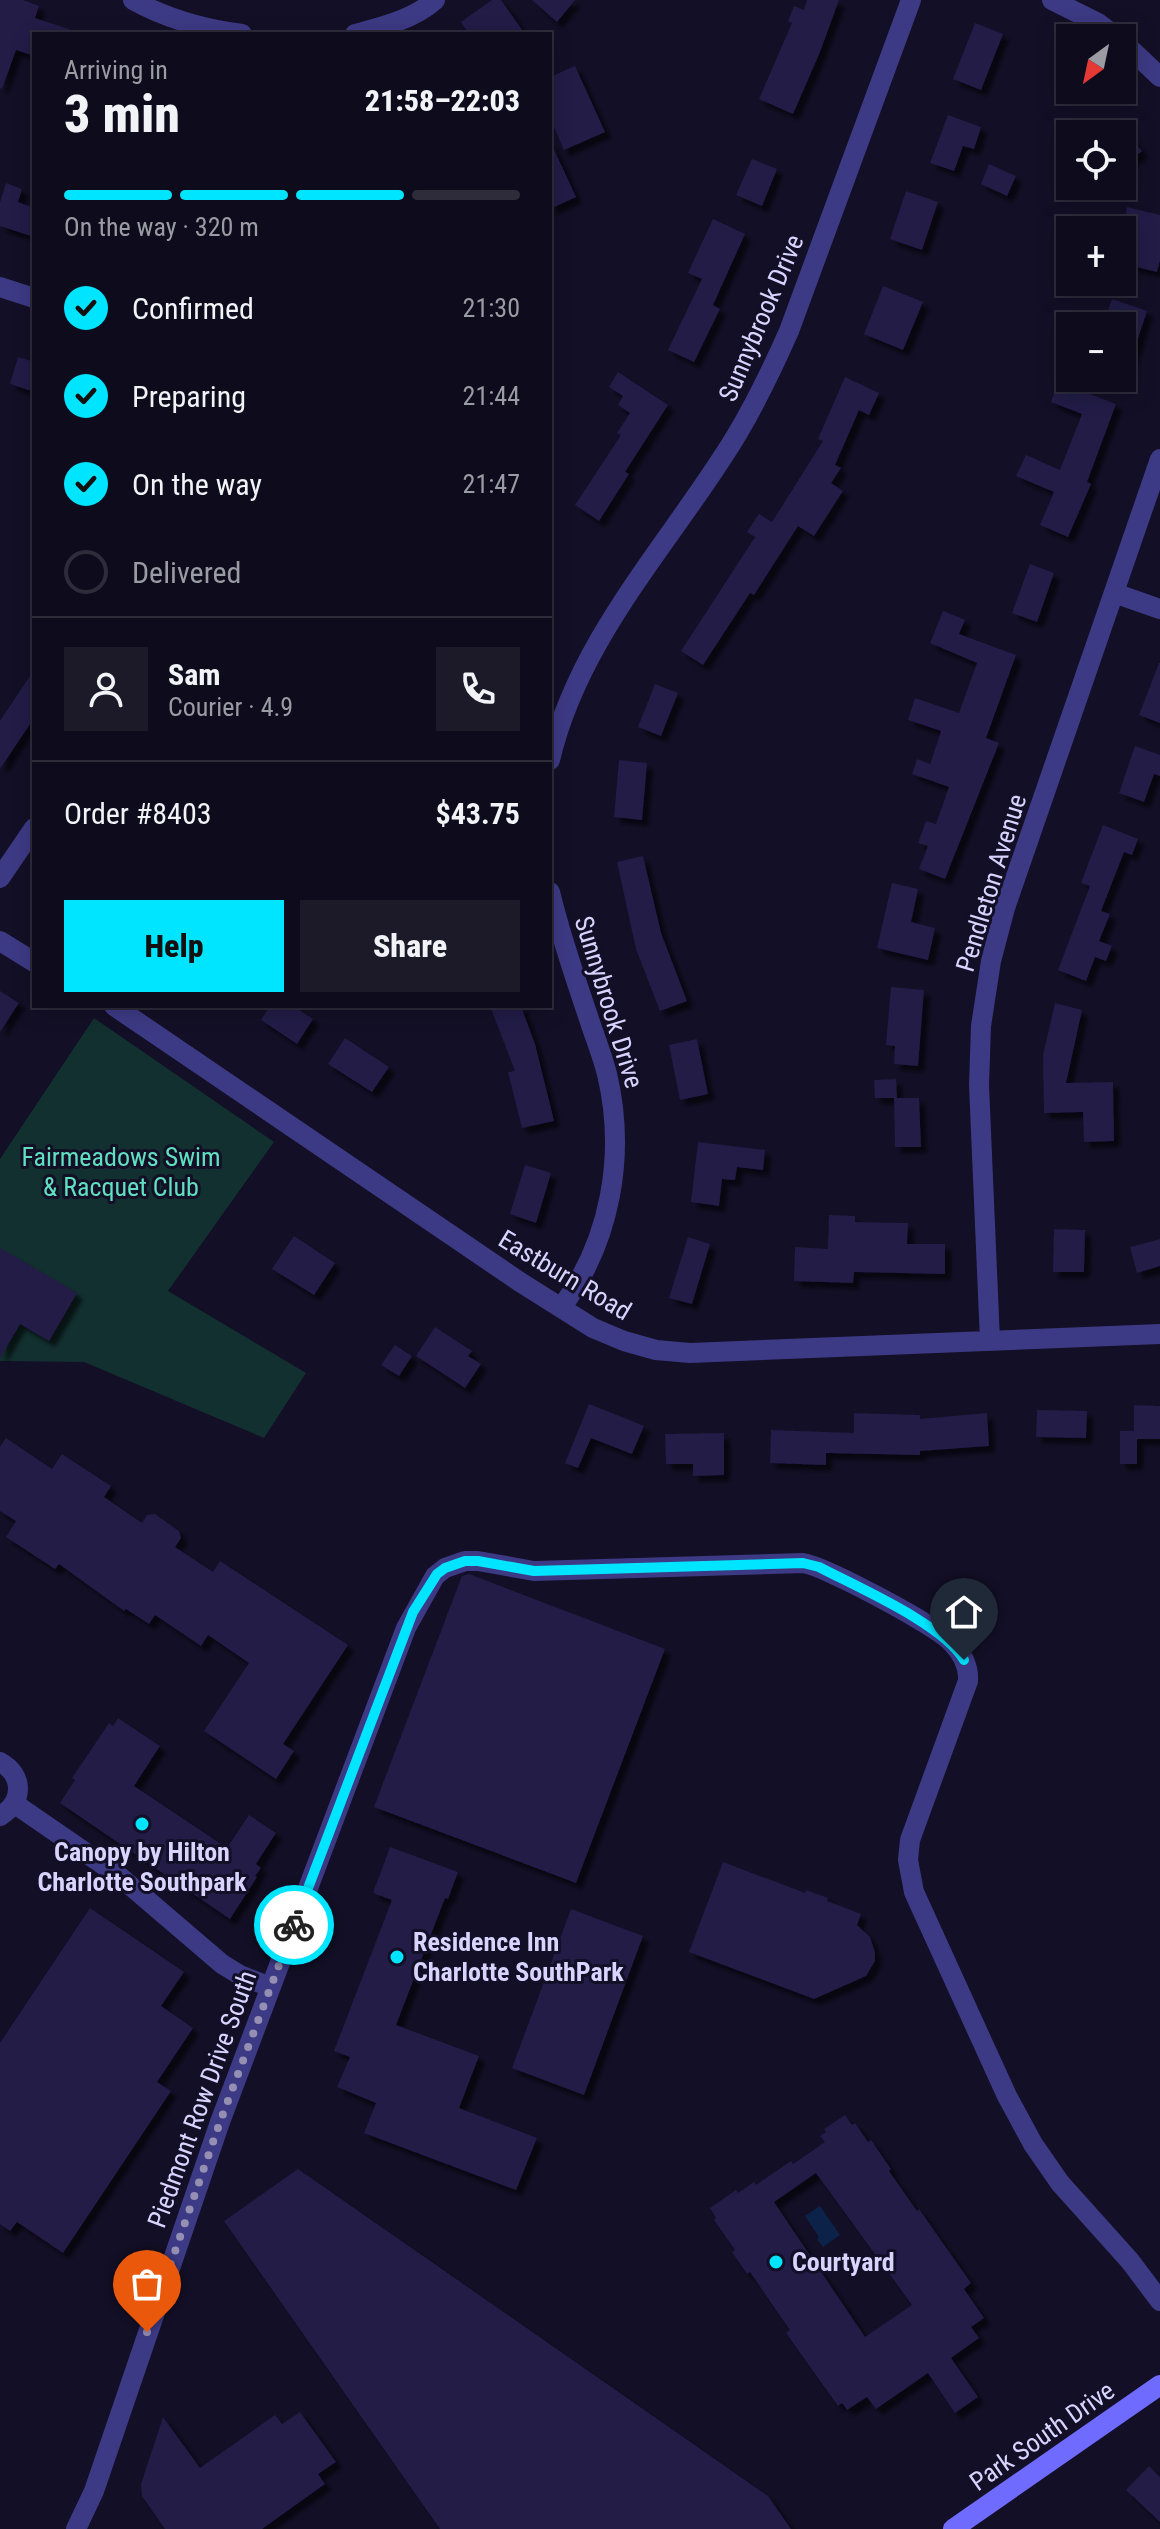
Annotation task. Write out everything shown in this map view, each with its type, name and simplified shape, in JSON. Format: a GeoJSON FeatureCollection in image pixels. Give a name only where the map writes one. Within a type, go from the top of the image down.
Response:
{"type":"FeatureCollection","features":[{"type":"Feature","properties":{"kind":"street"},"geometry":{"type":"LineString","coordinates":[[133,0],[156,13],[197,26],[231,32]]}},
{"type":"Feature","properties":{"kind":"street"},"geometry":{"type":"LineString","coordinates":[[363,32],[383,27],[435,0]]}},
{"type":"Feature","properties":{"kind":"street","name":"Sunnybrook Drive"},"geometry":{"type":"LineString","coordinates":[[552,750],[575,685],[596,643],[724,456],[776,362],[911,0]]}},
{"type":"Feature","properties":{"kind":"street"},"geometry":{"type":"LineString","coordinates":[[1052,0],[1099,24]]}},
{"type":"Feature","properties":{"kind":"street"},"geometry":{"type":"LineString","coordinates":[[1136,55],[1160,77]]}},
{"type":"Feature","properties":{"kind":"street"},"geometry":{"type":"LineString","coordinates":[[0,287],[32,297]]}},
{"type":"Feature","properties":{"kind":"street","name":"Pendleton Avenue"},"geometry":{"type":"LineString","coordinates":[[990,1341],[979,1085],[986,988],[1005,908],[1160,459]]}},
{"type":"Feature","properties":{"kind":"street"},"geometry":{"type":"LineString","coordinates":[[1114,593],[1160,609]]}},
{"type":"Feature","properties":{"kind":"street"},"geometry":{"type":"LineString","coordinates":[[0,878],[32,831]]}},
{"type":"Feature","properties":{"kind":"street","name":"Sunnybrook Drive"},"geometry":{"type":"LineString","coordinates":[[552,900],[560,934],[606,1071],[614,1106],[616,1143],[611,1196],[605,1219],[589,1261],[561,1308]]}},
{"type":"Feature","properties":{"kind":"street"},"geometry":{"type":"LineString","coordinates":[[0,941],[32,961]]}},
{"type":"Feature","properties":{"kind":"street","name":"Eastburn Road"},"geometry":{"type":"LineString","coordinates":[[117,1008],[561,1308],[593,1328],[624,1341],[656,1350],[690,1353],[1160,1334]]}},
{"type":"Feature","properties":{"kind":"street","name":"Piedmont Row Drive South"},"geometry":{"type":"LineString","coordinates":[[76,2529],[94,2491],[197,2186],[402,1640],[420,1600],[437,1574],[465,1561],[534,1571],[803,1563],[819,1567],[929,1626],[949,1640],[964,1660],[968,1681],[910,1840],[908,1860],[914,1892],[1007,2096],[1033,2144],[1055,2177],[1130,2261],[1160,2301]]}},
{"type":"Feature","properties":{"kind":"street"},"geometry":{"type":"LineString","coordinates":[[0,1762],[16,1775],[18,1795],[7,1810],[118,1875],[234,1973],[270,1987]]}},
{"type":"Feature","properties":{"kind":"street","name":"Park South Drive"},"geometry":{"type":"LineString","coordinates":[[953,2529],[1160,2385]]}},
{"type":"Feature","properties":{"kind":"green space","name":"Fairmeadows Swim & Racquet Club"},"geometry":{"type":"Polygon","coordinates":[[[94,1018],[274,1142],[168,1291],[306,1373],[264,1438],[84,1362],[0,1361],[0,1159],[94,1018]]]}},
{"type":"Feature","properties":{"kind":"water"},"geometry":{"type":"Polygon","coordinates":[[[820,2206],[840,2235],[823,2247],[805,2216],[820,2206]]]}},
{"type":"Feature","properties":{"kind":"building"},"geometry":{"type":"Polygon","coordinates":[[[0,0],[23,0],[39,6],[35,18],[75,31],[32,32],[32,55],[16,50],[0,88],[0,0]]]}},
{"type":"Feature","properties":{"kind":"building"},"geometry":{"type":"Polygon","coordinates":[[[492,0],[501,0],[524,32],[468,32],[461,22],[492,0]]]}},
{"type":"Feature","properties":{"kind":"building"},"geometry":{"type":"Polygon","coordinates":[[[532,0],[575,0],[557,22],[532,0]]]}},
{"type":"Feature","properties":{"kind":"building"},"geometry":{"type":"Polygon","coordinates":[[[807,0],[839,0],[793,114],[759,99],[792,23],[788,21],[794,6],[804,10],[807,0]]]}},
{"type":"Feature","properties":{"kind":"building"},"geometry":{"type":"Polygon","coordinates":[[[975,23],[1003,34],[981,90],[953,79],[975,23]]]}},
{"type":"Feature","properties":{"kind":"building"},"geometry":{"type":"Polygon","coordinates":[[[575,66],[605,132],[564,150],[552,123],[552,76],[575,66]]]}},
{"type":"Feature","properties":{"kind":"building"},"geometry":{"type":"Polygon","coordinates":[[[948,115],[981,127],[974,149],[963,146],[954,171],[930,163],[948,115]]]}},
{"type":"Feature","properties":{"kind":"building"},"geometry":{"type":"Polygon","coordinates":[[[552,145],[576,197],[552,208],[552,145]]]}},
{"type":"Feature","properties":{"kind":"building"},"geometry":{"type":"Polygon","coordinates":[[[752,159],[777,169],[762,206],[736,195],[752,159]]]}},
{"type":"Feature","properties":{"kind":"building"},"geometry":{"type":"Polygon","coordinates":[[[989,164],[1016,176],[1007,196],[981,184],[989,164]]]}},
{"type":"Feature","properties":{"kind":"building"},"geometry":{"type":"Polygon","coordinates":[[[6,183],[22,189],[18,202],[32,207],[32,236],[0,226],[0,202],[6,183]]]}},
{"type":"Feature","properties":{"kind":"building"},"geometry":{"type":"Polygon","coordinates":[[[906,191],[938,202],[922,250],[890,239],[906,191]]]}},
{"type":"Feature","properties":{"kind":"building"},"geometry":{"type":"Polygon","coordinates":[[[1127,207],[1160,215],[1157,272],[1136,267],[1136,216],[1126,216],[1127,207]]]}},
{"type":"Feature","properties":{"kind":"building"},"geometry":{"type":"Polygon","coordinates":[[[713,219],[745,234],[713,305],[720,309],[694,362],[668,350],[702,279],[688,273],[713,219]]]}},
{"type":"Feature","properties":{"kind":"building"},"geometry":{"type":"Polygon","coordinates":[[[883,286],[923,302],[903,350],[864,334],[883,286]]]}},
{"type":"Feature","properties":{"kind":"building"},"geometry":{"type":"Polygon","coordinates":[[[1112,299],[1147,311],[1136,344],[1136,312],[1108,312],[1112,299]]]}},
{"type":"Feature","properties":{"kind":"building"},"geometry":{"type":"Polygon","coordinates":[[[18,357],[32,361],[32,391],[10,384],[18,357]]]}},
{"type":"Feature","properties":{"kind":"building"},"geometry":{"type":"Polygon","coordinates":[[[618,372],[668,405],[625,472],[629,474],[599,521],[575,505],[621,435],[617,433],[630,413],[618,405],[623,396],[609,387],[618,372]]]}},
{"type":"Feature","properties":{"kind":"building"},"geometry":{"type":"Polygon","coordinates":[[[845,377],[879,393],[869,415],[859,410],[835,465],[841,468],[831,483],[843,491],[814,536],[798,526],[754,595],[750,593],[703,665],[681,651],[755,537],[747,532],[759,514],[772,522],[823,441],[818,439],[845,377]]]}},
{"type":"Feature","properties":{"kind":"building"},"geometry":{"type":"Polygon","coordinates":[[[1056,388],[1056,392],[1084,392],[1116,404],[1087,482],[1091,484],[1068,537],[1040,525],[1054,492],[1016,476],[1026,455],[1060,470],[1082,414],[1051,402],[1056,388]]]}},
{"type":"Feature","properties":{"kind":"building"},"geometry":{"type":"Polygon","coordinates":[[[1030,564],[1054,573],[1037,622],[1012,613],[1030,564]]]}},
{"type":"Feature","properties":{"kind":"building"},"geometry":{"type":"Polygon","coordinates":[[[943,611],[965,620],[959,634],[1016,655],[986,738],[999,743],[945,879],[919,869],[928,846],[918,843],[926,821],[936,824],[949,787],[912,774],[917,759],[930,764],[941,731],[908,720],[915,698],[959,713],[977,663],[930,643],[943,611]]]}},
{"type":"Feature","properties":{"kind":"building"},"geometry":{"type":"Polygon","coordinates":[[[1160,663],[1160,723],[1139,715],[1160,663]]]}},
{"type":"Feature","properties":{"kind":"building"},"geometry":{"type":"Polygon","coordinates":[[[32,673],[32,721],[0,769],[0,721],[32,673]]]}},
{"type":"Feature","properties":{"kind":"building"},"geometry":{"type":"Polygon","coordinates":[[[655,684],[678,693],[661,736],[638,727],[655,684]]]}},
{"type":"Feature","properties":{"kind":"building"},"geometry":{"type":"Polygon","coordinates":[[[1135,746],[1160,755],[1160,776],[1154,774],[1144,802],[1119,793],[1135,746]]]}},
{"type":"Feature","properties":{"kind":"building"},"geometry":{"type":"Polygon","coordinates":[[[619,760],[647,763],[642,820],[614,817],[619,760]]]}},
{"type":"Feature","properties":{"kind":"building"},"geometry":{"type":"Polygon","coordinates":[[[1103,825],[1138,839],[1132,855],[1124,852],[1101,911],[1110,914],[1099,941],[1112,946],[1106,961],[1095,957],[1086,981],[1058,970],[1090,886],[1081,883],[1103,825]]]}},
{"type":"Feature","properties":{"kind":"building"},"geometry":{"type":"Polygon","coordinates":[[[643,856],[661,933],[687,1001],[660,1011],[636,949],[617,862],[643,856]]]}},
{"type":"Feature","properties":{"kind":"building"},"geometry":{"type":"Polygon","coordinates":[[[892,883],[918,889],[911,922],[935,928],[928,960],[877,948],[892,883]]]}},
{"type":"Feature","properties":{"kind":"building"},"geometry":{"type":"Polygon","coordinates":[[[891,987],[924,990],[918,1066],[894,1064],[895,1046],[886,1045],[891,987]]]}},
{"type":"Feature","properties":{"kind":"building"},"geometry":{"type":"Polygon","coordinates":[[[0,991],[19,1003],[0,1032],[0,991]]]}},
{"type":"Feature","properties":{"kind":"building"},"geometry":{"type":"Polygon","coordinates":[[[1055,1003],[1082,1010],[1066,1083],[1113,1082],[1114,1141],[1084,1142],[1083,1112],[1044,1113],[1043,1055],[1055,1003]]]}},
{"type":"Feature","properties":{"kind":"building"},"geometry":{"type":"Polygon","coordinates":[[[269,1008],[296,1008],[313,1019],[297,1044],[261,1020],[269,1008]]]}},
{"type":"Feature","properties":{"kind":"building"},"geometry":{"type":"Polygon","coordinates":[[[491,1008],[522,1008],[535,1044],[554,1121],[522,1128],[508,1072],[515,1071],[491,1008]]]}},
{"type":"Feature","properties":{"kind":"building"},"geometry":{"type":"Polygon","coordinates":[[[345,1038],[389,1067],[372,1092],[328,1064],[345,1038]]]}},
{"type":"Feature","properties":{"kind":"building"},"geometry":{"type":"Polygon","coordinates":[[[697,1039],[708,1094],[680,1100],[669,1045],[697,1039]]]}},
{"type":"Feature","properties":{"kind":"building"},"geometry":{"type":"Polygon","coordinates":[[[896,1079],[897,1098],[875,1098],[874,1080],[896,1079]]]}},
{"type":"Feature","properties":{"kind":"building"},"geometry":{"type":"Polygon","coordinates":[[[894,1098],[919,1098],[921,1147],[895,1147],[894,1098]]]}},
{"type":"Feature","properties":{"kind":"building"},"geometry":{"type":"Polygon","coordinates":[[[698,1142],[765,1150],[763,1170],[737,1167],[735,1180],[722,1179],[719,1206],[691,1202],[698,1142]]]}},
{"type":"Feature","properties":{"kind":"building"},"geometry":{"type":"Polygon","coordinates":[[[525,1165],[551,1173],[536,1223],[510,1214],[525,1165]]]}},
{"type":"Feature","properties":{"kind":"building"},"geometry":{"type":"Polygon","coordinates":[[[829,1215],[855,1216],[855,1222],[908,1223],[907,1244],[945,1244],[945,1274],[854,1272],[853,1283],[794,1281],[795,1247],[828,1249],[829,1215]]]}},
{"type":"Feature","properties":{"kind":"building"},"geometry":{"type":"Polygon","coordinates":[[[1054,1229],[1085,1230],[1084,1272],[1053,1272],[1054,1229]]]}},
{"type":"Feature","properties":{"kind":"building"},"geometry":{"type":"Polygon","coordinates":[[[294,1236],[335,1263],[314,1295],[272,1269],[294,1236]]]}},
{"type":"Feature","properties":{"kind":"building"},"geometry":{"type":"Polygon","coordinates":[[[688,1237],[710,1244],[692,1304],[669,1298],[688,1237]]]}},
{"type":"Feature","properties":{"kind":"building"},"geometry":{"type":"Polygon","coordinates":[[[1160,1239],[1160,1266],[1137,1273],[1130,1247],[1160,1239]]]}},
{"type":"Feature","properties":{"kind":"building"},"geometry":{"type":"Polygon","coordinates":[[[0,1248],[77,1293],[49,1341],[20,1324],[0,1358],[0,1248]]]}},
{"type":"Feature","properties":{"kind":"building"},"geometry":{"type":"Polygon","coordinates":[[[435,1327],[472,1351],[468,1356],[481,1364],[465,1388],[416,1356],[435,1327]]]}},
{"type":"Feature","properties":{"kind":"building"},"geometry":{"type":"Polygon","coordinates":[[[395,1345],[412,1356],[399,1376],[381,1365],[395,1345]]]}},
{"type":"Feature","properties":{"kind":"building"},"geometry":{"type":"Polygon","coordinates":[[[589,1404],[644,1426],[632,1454],[591,1438],[578,1468],[565,1463],[589,1404]]]}},
{"type":"Feature","properties":{"kind":"building"},"geometry":{"type":"Polygon","coordinates":[[[1134,1405],[1160,1406],[1160,1439],[1137,1439],[1137,1464],[1120,1464],[1120,1431],[1134,1431],[1134,1405]]]}},
{"type":"Feature","properties":{"kind":"building"},"geometry":{"type":"Polygon","coordinates":[[[1037,1410],[1087,1411],[1086,1438],[1036,1437],[1037,1410]]]}},
{"type":"Feature","properties":{"kind":"building"},"geometry":{"type":"Polygon","coordinates":[[[854,1413],[920,1415],[920,1419],[987,1413],[989,1446],[920,1451],[920,1455],[826,1453],[826,1465],[770,1463],[771,1430],[854,1433],[854,1413]]]}},
{"type":"Feature","properties":{"kind":"building"},"geometry":{"type":"Polygon","coordinates":[[[724,1433],[724,1475],[693,1476],[693,1464],[666,1464],[665,1434],[724,1433]]]}},
{"type":"Feature","properties":{"kind":"building"},"geometry":{"type":"Polygon","coordinates":[[[6,1438],[52,1469],[62,1454],[111,1486],[104,1497],[142,1523],[147,1515],[155,1514],[179,1531],[181,1538],[175,1547],[213,1572],[220,1561],[348,1645],[283,1744],[294,1751],[276,1779],[204,1731],[249,1663],[208,1635],[201,1646],[155,1615],[149,1624],[126,1609],[124,1611],[59,1564],[55,1569],[6,1537],[16,1521],[0,1511],[0,1447],[6,1438]]]}},
{"type":"Feature","properties":{"kind":"building"},"geometry":{"type":"Polygon","coordinates":[[[469,1574],[665,1649],[576,1883],[374,1807],[462,1576],[469,1574]]]}},
{"type":"Feature","properties":{"kind":"building","name":"Canopy by Hilton Charlotte Southpark"},"geometry":{"type":"Polygon","coordinates":[[[118,1718],[160,1746],[134,1786],[227,1848],[249,1815],[276,1833],[256,1864],[261,1868],[257,1877],[230,1919],[60,1803],[75,1780],[72,1778],[109,1723],[113,1726],[118,1718]]]}},
{"type":"Feature","properties":{"kind":"building"},"geometry":{"type":"Polygon","coordinates":[[[390,1847],[458,1872],[396,2025],[479,2056],[459,2108],[537,2138],[516,2190],[364,2133],[376,2103],[337,2087],[350,2057],[334,2051],[392,1900],[373,1893],[390,1847]]]}},
{"type":"Feature","properties":{"kind":"building"},"geometry":{"type":"Polygon","coordinates":[[[723,1862],[805,1893],[806,1890],[828,1898],[827,1901],[861,1914],[857,1925],[870,1937],[875,1952],[875,1961],[866,1976],[814,1999],[689,1952],[723,1862]]]}},
{"type":"Feature","properties":{"kind":"building"},"geometry":{"type":"Polygon","coordinates":[[[90,1908],[184,1972],[161,2006],[193,2028],[157,2082],[171,2091],[63,2253],[17,2222],[10,2231],[0,2224],[0,2043],[90,1908]]]}},
{"type":"Feature","properties":{"kind":"building"},"geometry":{"type":"Polygon","coordinates":[[[571,1909],[643,1936],[584,2095],[512,2068],[571,1909]]]}},
{"type":"Feature","properties":{"kind":"building","name":"Courtyard"},"geometry":{"type":"Polygon","coordinates":[[[845,2115],[852,2125],[855,2123],[868,2142],[871,2140],[891,2169],[889,2171],[971,2283],[964,2289],[984,2318],[971,2327],[979,2338],[951,2358],[978,2397],[955,2413],[928,2373],[876,2409],[867,2397],[847,2410],[842,2403],[838,2406],[786,2333],[790,2330],[750,2272],[747,2274],[732,2252],[735,2250],[714,2220],[716,2218],[710,2208],[736,2190],[738,2193],[754,2182],[756,2185],[791,2161],[793,2164],[825,2142],[820,2136],[826,2132],[824,2129],[845,2115]],[[816,2173],[774,2202],[865,2337],[912,2305],[816,2173]]]}},
{"type":"Feature","properties":{"kind":"building"},"geometry":{"type":"Polygon","coordinates":[[[298,2169],[768,2496],[791,2529],[440,2529],[224,2221],[298,2169]]]}},
{"type":"Feature","properties":{"kind":"building"},"geometry":{"type":"Polygon","coordinates":[[[300,2412],[336,2462],[318,2474],[325,2484],[262,2529],[165,2529],[142,2496],[141,2484],[163,2417],[200,2468],[275,2415],[282,2424],[300,2412]]]}},
{"type":"Feature","properties":{"kind":"building"},"geometry":{"type":"Polygon","coordinates":[[[1149,2466],[1160,2477],[1160,2522],[1126,2490],[1149,2466]]]}},
{"type":"Feature","properties":{"kind":"way so far"},"geometry":{"type":"LineString","coordinates":[[147,2332],[220,2122],[294,1925]]}},
{"type":"Feature","properties":{"kind":"place","name":"Canopy by Hilton Charlotte Southpark"},"geometry":{"type":"Point","coordinates":[142,1824]}},
{"type":"Feature","properties":{"kind":"place","name":"Residence Inn Charlotte SouthPark"},"geometry":{"type":"Point","coordinates":[397,1957]}},
{"type":"Feature","properties":{"kind":"place","name":"Courtyard"},"geometry":{"type":"Point","coordinates":[776,2262]}},
{"type":"Feature","properties":{"kind":"route"},"geometry":{"type":"LineString","coordinates":[[294,1925],[413,1612],[432,1580],[445,1568],[455,1564],[478,1561],[534,1571],[803,1563],[819,1567],[929,1626],[949,1640],[964,1660]]}}]}
